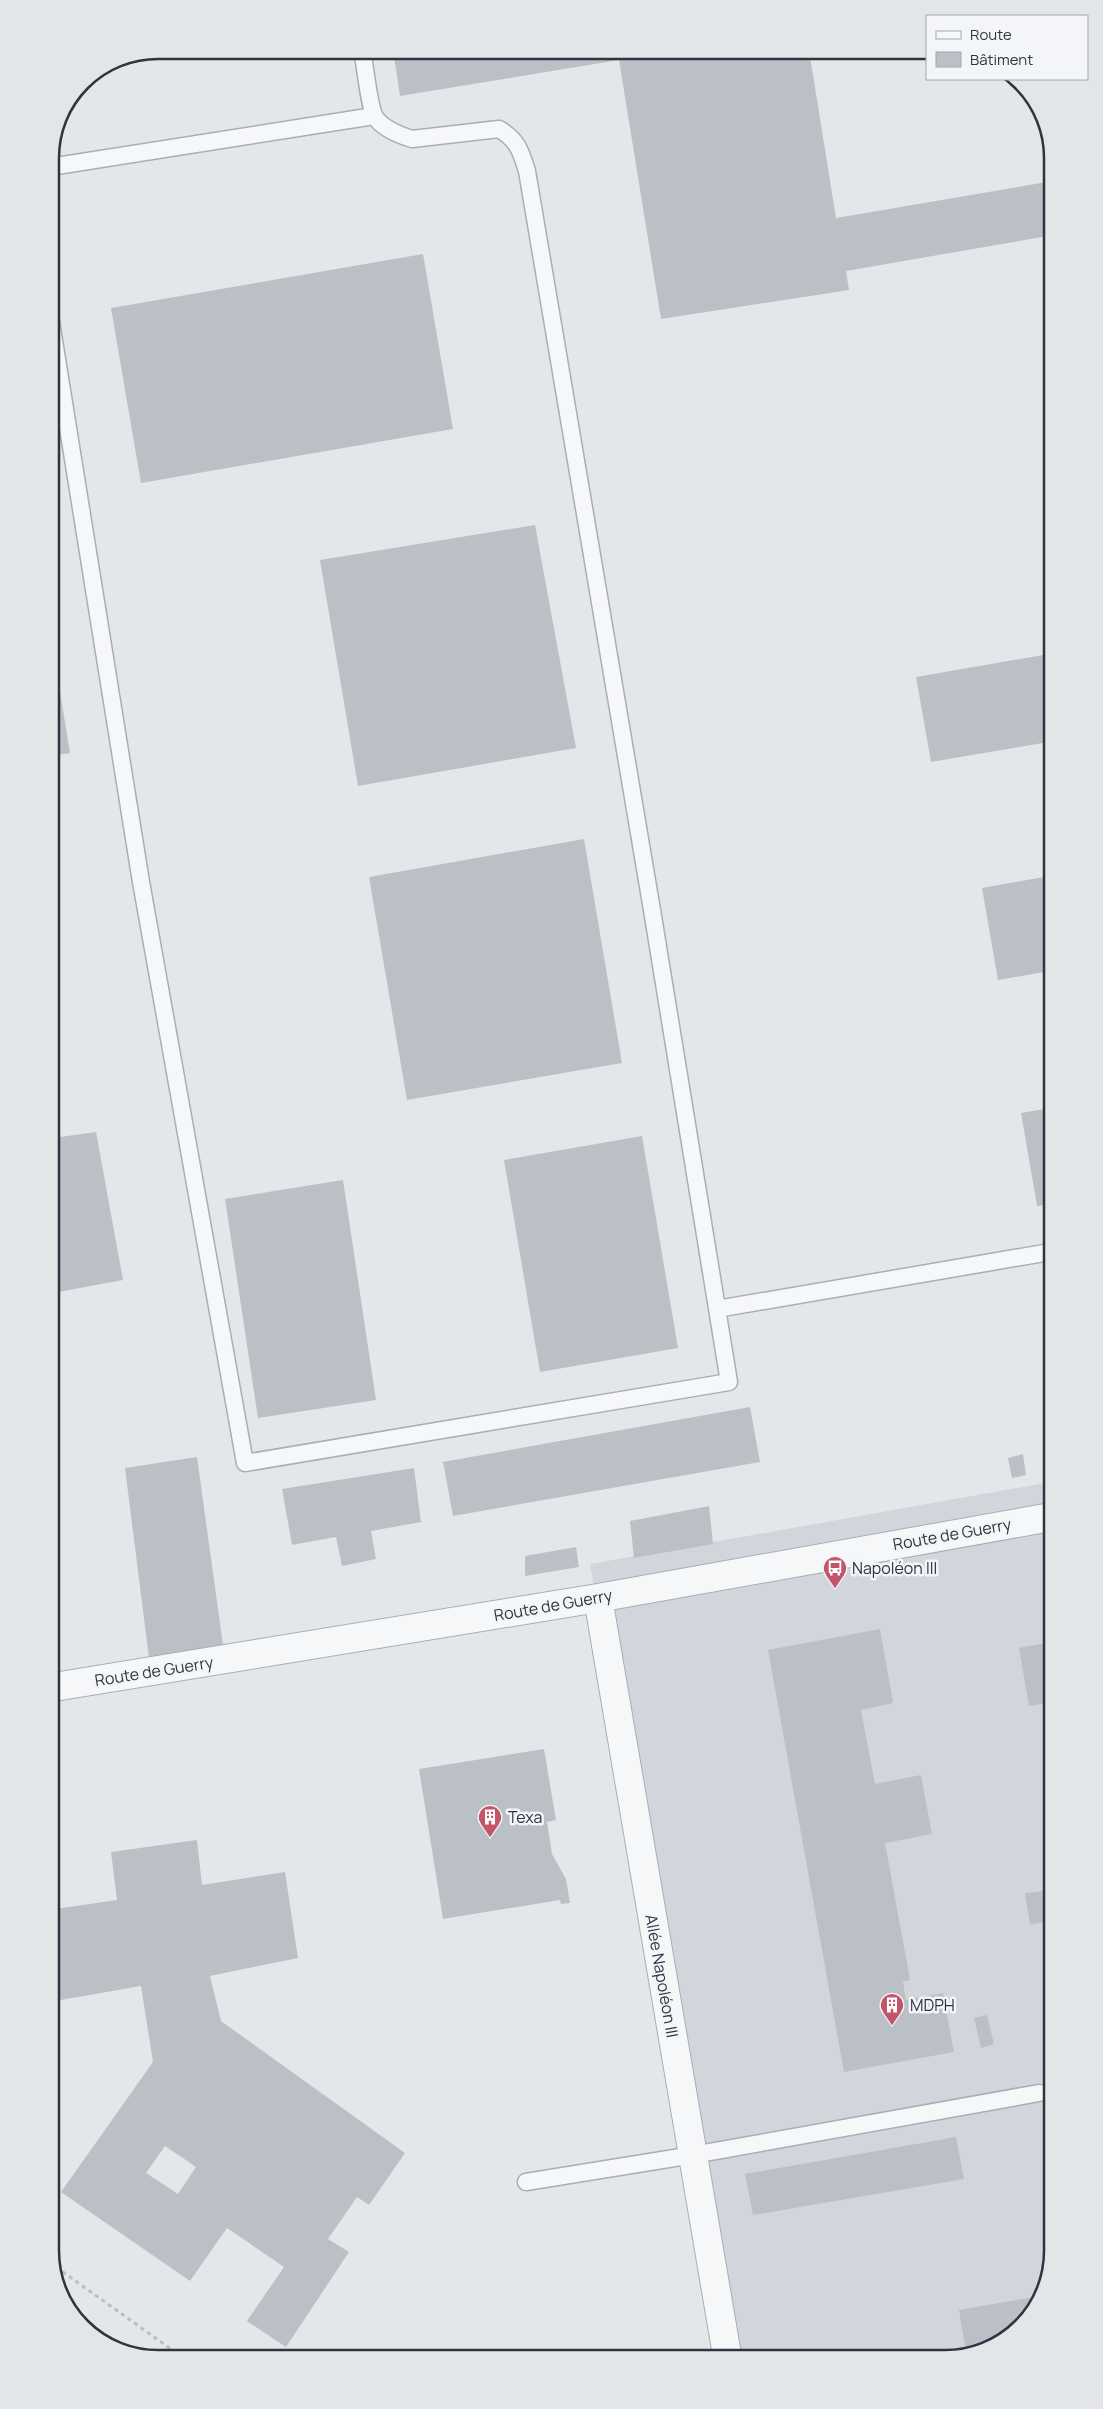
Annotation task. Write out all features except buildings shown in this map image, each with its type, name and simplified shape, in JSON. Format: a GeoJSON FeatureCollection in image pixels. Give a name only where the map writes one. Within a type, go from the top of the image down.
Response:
{"type":"FeatureCollection","features":[{"type":"Feature","properties":{"kind":"street","name":"Route de Guerry"},"geometry":{"type":"LineString","coordinates":[[59,1686],[598,1598],[1044,1518]]}},
{"type":"Feature","properties":{"kind":"street","name":"Allée Napoléon III"},"geometry":{"type":"LineString","coordinates":[[598,1598],[726,2350]]}},
{"type":"Feature","properties":{"kind":"lane"},"geometry":{"type":"LineString","coordinates":[[59,372],[141,882],[245,1463],[729,1382],[652,910],[536,223],[521,149],[512,136],[499,129],[412,139],[384,126],[374,116],[364,59]]}},
{"type":"Feature","properties":{"kind":"lane"},"geometry":{"type":"LineString","coordinates":[[59,166],[374,116]]}},
{"type":"Feature","properties":{"kind":"lane"},"geometry":{"type":"LineString","coordinates":[[717,1309],[1044,1253]]}},
{"type":"Feature","properties":{"kind":"lane"},"geometry":{"type":"LineString","coordinates":[[526,2182],[693,2155],[1039,2094]]}},
{"type":"Feature","properties":{"kind":"path"},"geometry":{"type":"LineString","coordinates":[[61,2271],[172,2350]]}},
{"type":"Feature","properties":{"kind":"shaded area"},"geometry":{"type":"Polygon","coordinates":[[[1044,1483],[1044,2258],[1039,2283],[1028,2306],[1011,2326],[989,2340],[971,2347],[946,2350],[726,2350],[590,1564],[1044,1483]]]}},
{"type":"Feature","properties":{"kind":"place","name":"Napoléon III"},"geometry":{"type":"Point","coordinates":[835,1589]}},
{"type":"Feature","properties":{"kind":"place","name":"Texa"},"geometry":{"type":"Point","coordinates":[490,1838]}},
{"type":"Feature","properties":{"kind":"place","name":"MDPH"},"geometry":{"type":"Point","coordinates":[892,2026]}}]}
